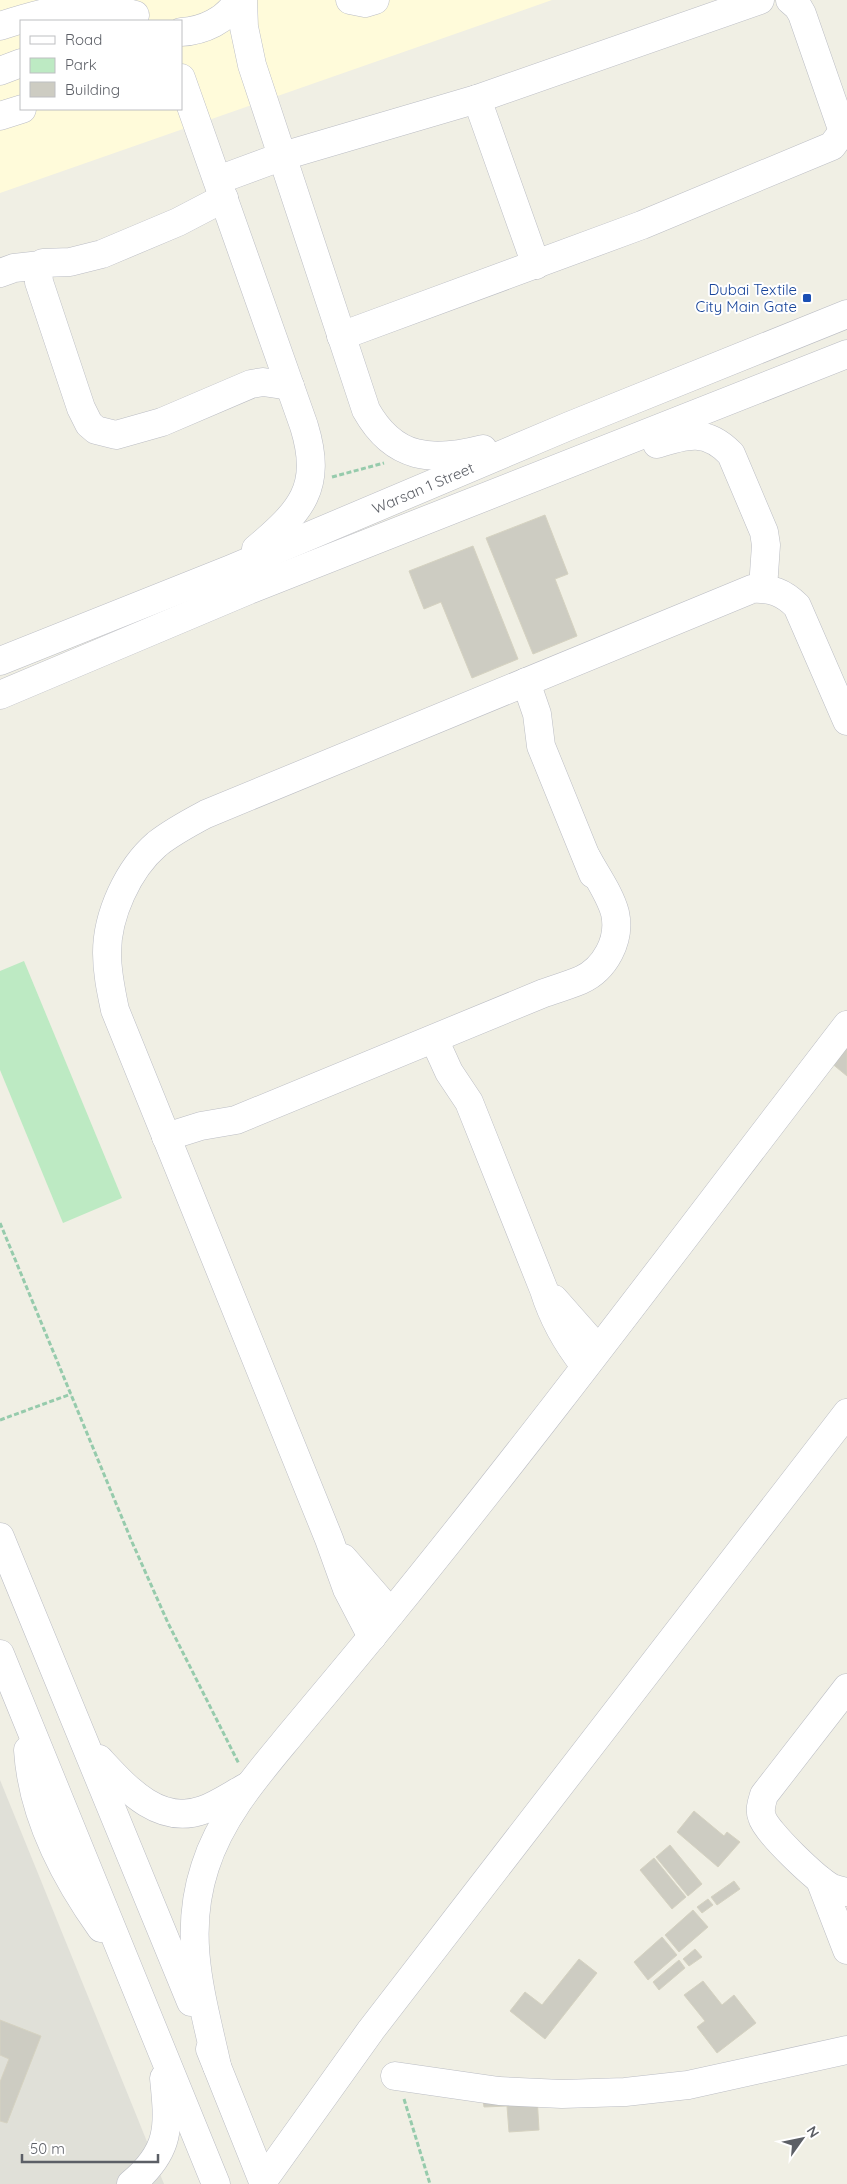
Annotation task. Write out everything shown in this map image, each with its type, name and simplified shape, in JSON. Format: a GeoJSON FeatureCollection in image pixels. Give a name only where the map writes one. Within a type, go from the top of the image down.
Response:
{"type":"FeatureCollection","features":[{"type":"Feature","properties":{"kind":"street"},"geometry":{"type":"LineString","coordinates":[[0,6],[18,0]]}},
{"type":"Feature","properties":{"kind":"street"},"geometry":{"type":"LineString","coordinates":[[182,32],[191,32],[208,26],[224,17],[238,0]]}},
{"type":"Feature","properties":{"kind":"street"},"geometry":{"type":"LineString","coordinates":[[243,0],[244,27],[250,56],[341,336],[366,410],[374,424],[385,436],[412,453],[443,457],[569,426]]}},
{"type":"Feature","properties":{"kind":"street"},"geometry":{"type":"LineString","coordinates":[[350,0],[365,3],[375,0]]}},
{"type":"Feature","properties":{"kind":"street"},"geometry":{"type":"LineString","coordinates":[[0,273],[14,268],[82,260],[102,254],[178,222],[221,189],[283,156],[477,99],[760,0]]}},
{"type":"Feature","properties":{"kind":"street"},"geometry":{"type":"LineString","coordinates":[[341,336],[536,266],[642,225],[832,146],[844,128],[802,14],[798,7],[790,0]]}},
{"type":"Feature","properties":{"kind":"street"},"geometry":{"type":"LineString","coordinates":[[0,26],[54,8],[80,3],[108,4],[134,12]]}},
{"type":"Feature","properties":{"kind":"street"},"geometry":{"type":"LineString","coordinates":[[0,71],[20,63]]}},
{"type":"Feature","properties":{"kind":"street"},"geometry":{"type":"LineString","coordinates":[[182,81],[290,386],[311,452],[310,477],[300,505],[284,526],[231,569]]}},
{"type":"Feature","properties":{"kind":"street"},"geometry":{"type":"LineString","coordinates":[[477,99],[536,266]]}},
{"type":"Feature","properties":{"kind":"street"},"geometry":{"type":"LineString","coordinates":[[0,116],[20,110]]}},
{"type":"Feature","properties":{"kind":"street"},"geometry":{"type":"LineString","coordinates":[[41,265],[37,276],[80,408],[89,424],[96,430],[116,435],[132,431],[162,422],[251,384],[263,382],[290,386]]}},
{"type":"Feature","properties":{"kind":"street","name":"Warsan 1 Street"},"geometry":{"type":"LineString","coordinates":[[0,661],[231,569],[569,426],[847,314]]}},
{"type":"Feature","properties":{"kind":"street","name":"Warsan 1 Street"},"geometry":{"type":"LineString","coordinates":[[0,695],[249,590],[847,354]]}},
{"type":"Feature","properties":{"kind":"street"},"geometry":{"type":"LineString","coordinates":[[585,457],[617,456],[689,435],[707,437],[723,446],[737,466],[764,532],[766,545],[763,588]]}},
{"type":"Feature","properties":{"kind":"street"},"geometry":{"type":"LineString","coordinates":[[372,1637],[347,1589],[329,1539],[115,1010],[108,981],[107,951],[112,922],[121,893],[136,868],[156,845],[180,828],[206,814],[752,589],[775,590],[787,596],[797,606],[847,720]]}},
{"type":"Feature","properties":{"kind":"street"},"geometry":{"type":"LineString","coordinates":[[170,1146],[201,1126],[236,1120],[544,993],[582,980],[598,968],[610,952],[616,933],[614,913],[587,858],[541,746],[537,714],[517,686]]}},
{"type":"Feature","properties":{"kind":"street"},"geometry":{"type":"LineString","coordinates":[[217,2066],[196,1968],[193,1933],[196,1897],[206,1863],[221,1831],[249,1785],[392,1613],[592,1358],[847,1025]]}},
{"type":"Feature","properties":{"kind":"street"},"geometry":{"type":"LineString","coordinates":[[442,1036],[449,1072],[469,1102],[544,1290],[567,1312],[592,1358]]}},
{"type":"Feature","properties":{"kind":"street"},"geometry":{"type":"LineString","coordinates":[[264,2182],[371,2030],[847,1413]]}},
{"type":"Feature","properties":{"kind":"street"},"geometry":{"type":"LineString","coordinates":[[0,1537],[264,2182]]}},
{"type":"Feature","properties":{"kind":"street"},"geometry":{"type":"LineString","coordinates":[[329,1539],[349,1565],[392,1613]]}},
{"type":"Feature","properties":{"kind":"street"},"geometry":{"type":"LineString","coordinates":[[0,1654],[125,1956],[216,2184]]}},
{"type":"Feature","properties":{"kind":"street"},"geometry":{"type":"LineString","coordinates":[[847,1688],[764,1795],[760,1807],[762,1818],[768,1830],[820,1880],[832,1888],[847,1892]]}},
{"type":"Feature","properties":{"kind":"street"},"geometry":{"type":"LineString","coordinates":[[87,1746],[126,1788],[142,1801],[161,1810],[182,1814],[202,1811],[249,1785]]}},
{"type":"Feature","properties":{"kind":"street"},"geometry":{"type":"LineString","coordinates":[[820,1880],[840,1909],[847,1950]]}},
{"type":"Feature","properties":{"kind":"street"},"geometry":{"type":"LineString","coordinates":[[395,2076],[499,2091],[562,2094],[625,2092],[688,2085],[847,2050]]}},
{"type":"Feature","properties":{"kind":"street"},"geometry":{"type":"LineString","coordinates":[[131,2184],[154,2161],[161,2149],[166,2130],[167,2110],[162,2052]]}},
{"type":"Feature","properties":{"kind":"path"},"geometry":{"type":"LineString","coordinates":[[324,478],[389,462]]}},
{"type":"Feature","properties":{"kind":"path"},"geometry":{"type":"LineString","coordinates":[[0,1223],[168,1623],[249,1785]]}},
{"type":"Feature","properties":{"kind":"path"},"geometry":{"type":"LineString","coordinates":[[0,1420],[71,1394]]}},
{"type":"Feature","properties":{"kind":"path"},"geometry":{"type":"LineString","coordinates":[[395,2076],[414,2126],[430,2184]]}},
{"type":"Feature","properties":{"kind":"shaded area"},"geometry":{"type":"Polygon","coordinates":[[[0,0],[552,0],[0,193],[0,0]]]}},
{"type":"Feature","properties":{"kind":"shaded area"},"geometry":{"type":"Polygon","coordinates":[[[0,1780],[135,2112],[164,2184],[0,2184],[0,1780]]]}},
{"type":"Feature","properties":{"kind":"green space"},"geometry":{"type":"Polygon","coordinates":[[[24,961],[122,1198],[63,1223],[0,1070],[0,971],[24,961]]]}},
{"type":"Feature","properties":{"kind":"building"},"geometry":{"type":"Polygon","coordinates":[[[545,515],[568,574],[555,579],[577,636],[533,654],[486,538],[545,515]]]}},
{"type":"Feature","properties":{"kind":"building"},"geometry":{"type":"Polygon","coordinates":[[[473,546],[518,659],[472,678],[441,602],[424,609],[409,571],[473,546]]]}},
{"type":"Feature","properties":{"kind":"building"},"geometry":{"type":"Polygon","coordinates":[[[847,1040],[847,1076],[830,1062],[847,1040]]]}},
{"type":"Feature","properties":{"kind":"building"},"geometry":{"type":"Polygon","coordinates":[[[694,1811],[724,1836],[727,1832],[740,1842],[718,1867],[677,1832],[694,1811]]]}},
{"type":"Feature","properties":{"kind":"building"},"geometry":{"type":"Polygon","coordinates":[[[670,1845],[702,1884],[688,1896],[656,1857],[670,1845]]]}},
{"type":"Feature","properties":{"kind":"building"},"geometry":{"type":"Polygon","coordinates":[[[654,1858],[686,1897],[672,1909],[640,1870],[654,1858]]]}},
{"type":"Feature","properties":{"kind":"building"},"geometry":{"type":"Polygon","coordinates":[[[734,1881],[740,1889],[717,1905],[711,1897],[734,1881]]]}},
{"type":"Feature","properties":{"kind":"building"},"geometry":{"type":"Polygon","coordinates":[[[708,1899],[713,1905],[702,1913],[697,1907],[708,1899]]]}},
{"type":"Feature","properties":{"kind":"building"},"geometry":{"type":"Polygon","coordinates":[[[693,1910],[708,1927],[679,1952],[665,1935],[693,1910]]]}},
{"type":"Feature","properties":{"kind":"building"},"geometry":{"type":"Polygon","coordinates":[[[662,1937],[677,1955],[648,1980],[634,1962],[662,1937]]]}},
{"type":"Feature","properties":{"kind":"building"},"geometry":{"type":"Polygon","coordinates":[[[695,1949],[702,1957],[689,1966],[683,1959],[695,1949]]]}},
{"type":"Feature","properties":{"kind":"building"},"geometry":{"type":"Polygon","coordinates":[[[579,1959],[597,1973],[545,2039],[510,2011],[525,1992],[542,2005],[579,1959]]]}},
{"type":"Feature","properties":{"kind":"building"},"geometry":{"type":"Polygon","coordinates":[[[679,1960],[685,1968],[659,1990],[653,1982],[679,1960]]]}},
{"type":"Feature","properties":{"kind":"building"},"geometry":{"type":"Polygon","coordinates":[[[703,1981],[722,2005],[734,1995],[756,2023],[717,2053],[697,2027],[705,2021],[684,1995],[703,1981]]]}},
{"type":"Feature","properties":{"kind":"building"},"geometry":{"type":"Polygon","coordinates":[[[0,2020],[41,2036],[7,2123],[0,2121],[0,2082],[9,2059],[0,2055],[0,2020]]]}},
{"type":"Feature","properties":{"kind":"building"},"geometry":{"type":"Polygon","coordinates":[[[537,2096],[539,2130],[509,2132],[507,2106],[484,2107],[483,2100],[537,2096]]]}},
{"type":"Feature","properties":{"kind":"place","name":"Dubai Textile City Main Gate"},"geometry":{"type":"Point","coordinates":[807,298]}}]}
